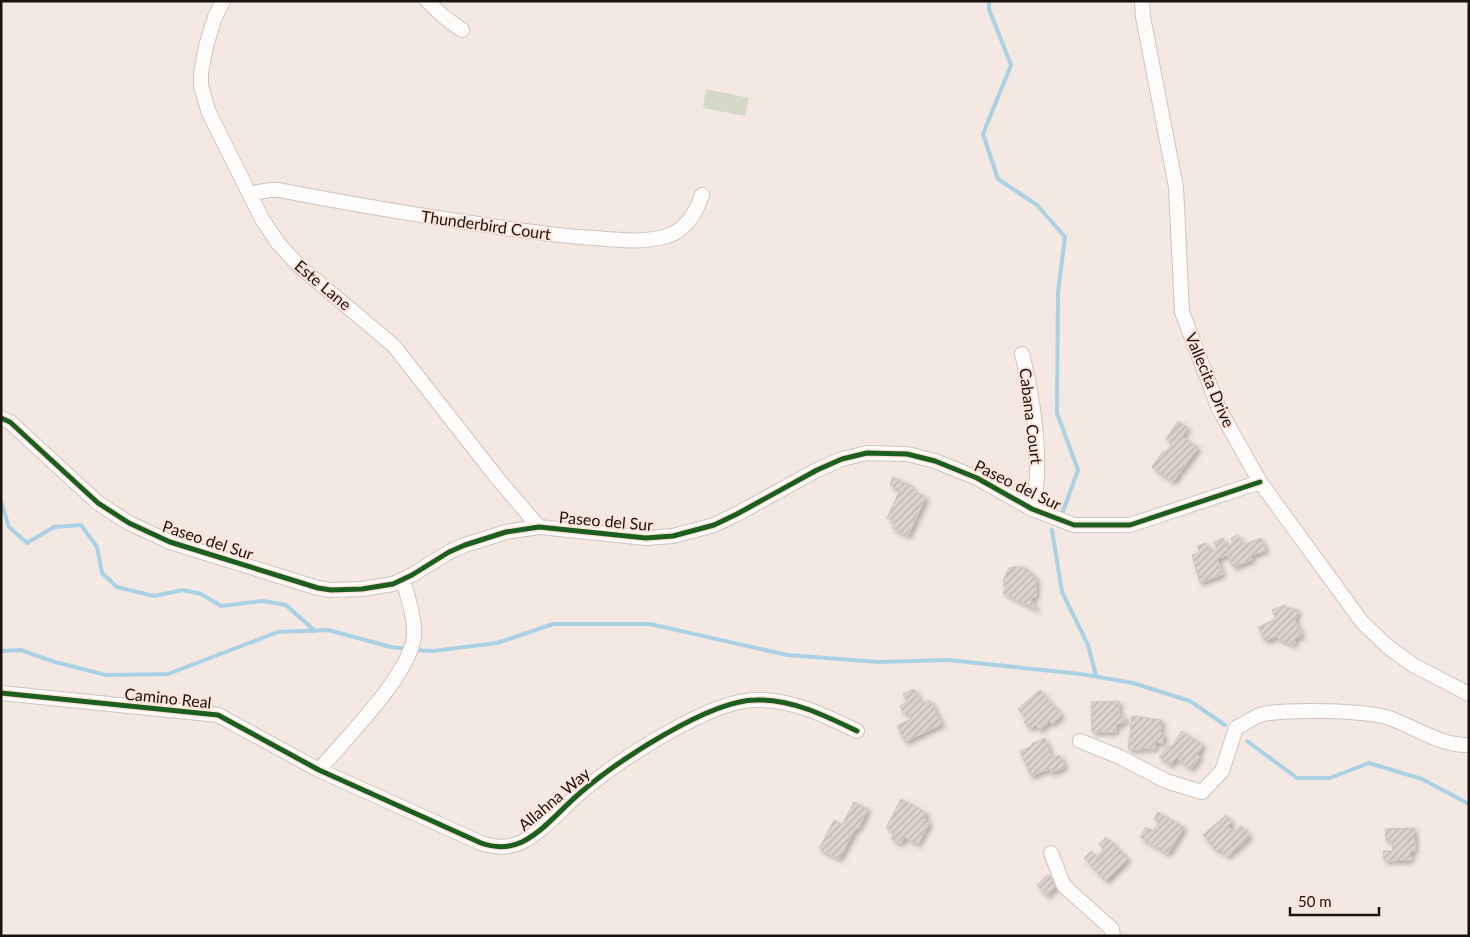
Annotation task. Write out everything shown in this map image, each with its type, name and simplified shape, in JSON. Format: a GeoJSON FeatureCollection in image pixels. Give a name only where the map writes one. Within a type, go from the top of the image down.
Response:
{"type":"FeatureCollection","features":[{"type":"Feature","properties":{"kind":"street","name":"Este Lane"},"geometry":{"type":"LineString","coordinates":[[223,1],[215,17],[206,46],[201,73],[201,86],[209,113],[269,231],[288,255],[322,288],[375,328],[394,346],[486,465],[539,527]]}},
{"type":"Feature","properties":{"kind":"street"},"geometry":{"type":"LineString","coordinates":[[427,1],[462,30]]}},
{"type":"Feature","properties":{"kind":"street","name":"Vallecita Drive"},"geometry":{"type":"LineString","coordinates":[[1142,1],[1143,17],[1176,187],[1182,312],[1219,409],[1260,482],[1362,622],[1387,646],[1413,665],[1469,694]]}},
{"type":"Feature","properties":{"kind":"street","name":"Thunderbird Court"},"geometry":{"type":"LineString","coordinates":[[250,194],[279,190],[415,215],[546,235],[642,240],[666,236],[685,226],[693,216],[702,195]]}},
{"type":"Feature","properties":{"kind":"street","name":"Cabana Court"},"geometry":{"type":"LineString","coordinates":[[1022,354],[1029,385],[1037,456],[1037,490],[1032,509]]}},
{"type":"Feature","properties":{"kind":"street","name":"Paseo del Sur"},"geometry":{"type":"LineString","coordinates":[[1,418],[10,422],[107,510],[128,524],[159,538],[318,588],[347,590],[372,588],[403,580],[435,560],[465,545],[506,532],[539,527],[646,538],[659,538],[686,533],[726,520],[831,463],[854,456],[879,452],[906,454],[935,461],[977,478],[1032,509],[1074,525],[1130,525],[1260,482]]}},
{"type":"Feature","properties":{"kind":"street"},"geometry":{"type":"LineString","coordinates":[[319,770],[379,701],[395,679],[408,656],[414,635],[411,609],[403,580]]}},
{"type":"Feature","properties":{"kind":"street","name":"Camino Real"},"geometry":{"type":"LineString","coordinates":[[1,694],[218,715],[319,770]]}},
{"type":"Feature","properties":{"kind":"street","name":"Allahna Way"},"geometry":{"type":"LineString","coordinates":[[319,770],[482,843],[492,846],[508,846],[519,843],[534,835],[590,784],[615,765],[686,724],[734,702],[758,700],[786,704],[815,712],[857,731]]}},
{"type":"Feature","properties":{"kind":"street"},"geometry":{"type":"LineString","coordinates":[[1080,741],[1120,757],[1166,781],[1202,792],[1222,771],[1236,728],[1262,714],[1301,711],[1353,713],[1388,718],[1449,743],[1469,745]]}},
{"type":"Feature","properties":{"kind":"street"},"geometry":{"type":"LineString","coordinates":[[1051,853],[1064,886],[1112,929],[1113,936]]}},
{"type":"Feature","properties":{"kind":"green space"},"geometry":{"type":"Polygon","coordinates":[[[706,89],[749,98],[745,116],[703,108],[706,89]]]}},
{"type":"Feature","properties":{"kind":"building"},"geometry":{"type":"Polygon","coordinates":[[[1178,421],[1188,428],[1182,436],[1198,448],[1173,482],[1152,467],[1163,451],[1166,452],[1172,443],[1166,439],[1178,421]]]}},
{"type":"Feature","properties":{"kind":"building"},"geometry":{"type":"Polygon","coordinates":[[[893,477],[913,487],[912,490],[926,497],[908,536],[892,528],[895,522],[887,518],[900,490],[890,485],[893,477]]]}},
{"type":"Feature","properties":{"kind":"building"},"geometry":{"type":"Polygon","coordinates":[[[1238,535],[1242,545],[1261,538],[1266,550],[1251,556],[1252,560],[1233,567],[1228,555],[1217,559],[1223,574],[1200,583],[1192,555],[1200,552],[1197,546],[1206,543],[1209,551],[1217,549],[1214,542],[1223,538],[1227,547],[1233,544],[1231,538],[1238,535]]]}},
{"type":"Feature","properties":{"kind":"building"},"geometry":{"type":"Polygon","coordinates":[[[1019,566],[1027,569],[1036,578],[1036,597],[1030,598],[1037,610],[1003,593],[1005,589],[1003,580],[1009,568],[1019,566]]]}},
{"type":"Feature","properties":{"kind":"building"},"geometry":{"type":"Polygon","coordinates":[[[1285,605],[1286,607],[1298,610],[1295,621],[1302,635],[1294,639],[1294,645],[1278,639],[1277,636],[1265,641],[1258,627],[1276,619],[1272,610],[1285,605]]]}},
{"type":"Feature","properties":{"kind":"building"},"geometry":{"type":"Polygon","coordinates":[[[914,689],[922,704],[930,700],[942,724],[905,742],[897,726],[911,719],[907,712],[904,714],[900,706],[907,702],[903,694],[914,689]]]}},
{"type":"Feature","properties":{"kind":"building"},"geometry":{"type":"Polygon","coordinates":[[[1040,690],[1062,715],[1052,724],[1050,721],[1040,730],[1035,725],[1030,729],[1024,722],[1027,720],[1018,709],[1040,690]]]}},
{"type":"Feature","properties":{"kind":"building"},"geometry":{"type":"Polygon","coordinates":[[[1119,701],[1119,715],[1124,715],[1125,723],[1116,724],[1116,732],[1092,732],[1091,702],[1119,701]]]}},
{"type":"Feature","properties":{"kind":"building"},"geometry":{"type":"Polygon","coordinates":[[[1132,716],[1162,720],[1160,733],[1164,733],[1163,743],[1155,742],[1155,749],[1128,749],[1132,716]]]}},
{"type":"Feature","properties":{"kind":"building"},"geometry":{"type":"Polygon","coordinates":[[[1182,731],[1203,745],[1197,755],[1200,757],[1191,769],[1176,758],[1171,765],[1159,757],[1168,745],[1171,747],[1182,731]]]}},
{"type":"Feature","properties":{"kind":"building"},"geometry":{"type":"Polygon","coordinates":[[[1045,738],[1052,758],[1060,755],[1065,767],[1051,773],[1049,769],[1031,776],[1020,751],[1045,738]]]}},
{"type":"Feature","properties":{"kind":"building"},"geometry":{"type":"Polygon","coordinates":[[[901,799],[927,813],[924,818],[930,822],[918,844],[904,837],[901,844],[891,839],[894,832],[886,828],[901,799]]]}},
{"type":"Feature","properties":{"kind":"building"},"geometry":{"type":"Polygon","coordinates":[[[854,802],[868,809],[839,859],[819,849],[834,820],[842,825],[854,802]]]}},
{"type":"Feature","properties":{"kind":"building"},"geometry":{"type":"Polygon","coordinates":[[[1158,812],[1184,827],[1168,854],[1140,837],[1146,827],[1153,831],[1159,822],[1154,819],[1158,812]]]}},
{"type":"Feature","properties":{"kind":"building"},"geometry":{"type":"Polygon","coordinates":[[[1226,815],[1232,822],[1228,826],[1234,832],[1241,825],[1250,836],[1227,857],[1220,849],[1217,851],[1203,835],[1226,815]]]}},
{"type":"Feature","properties":{"kind":"building"},"geometry":{"type":"Polygon","coordinates":[[[1414,828],[1415,851],[1410,851],[1411,860],[1384,861],[1383,851],[1393,851],[1392,841],[1386,841],[1385,829],[1414,828]]]}},
{"type":"Feature","properties":{"kind":"building"},"geometry":{"type":"Polygon","coordinates":[[[1106,837],[1128,859],[1106,881],[1084,858],[1091,851],[1097,857],[1104,849],[1099,844],[1106,837]]]}},
{"type":"Feature","properties":{"kind":"building"},"geometry":{"type":"Polygon","coordinates":[[[1048,874],[1059,884],[1047,896],[1037,885],[1048,874]]]}},
{"type":"Feature","properties":{"kind":"waterway"},"geometry":{"type":"LineString","coordinates":[[989,1],[989,9],[1011,65],[983,134],[998,179],[1037,205],[1065,237],[1058,292],[1057,413],[1078,470],[1062,514]]}},
{"type":"Feature","properties":{"kind":"waterway"},"geometry":{"type":"LineString","coordinates":[[1,502],[9,527],[27,543],[54,527],[81,525],[97,547],[102,573],[117,587],[154,596],[183,590],[201,594],[221,606],[263,601],[286,605],[315,631]]}},
{"type":"Feature","properties":{"kind":"waterway"},"geometry":{"type":"LineString","coordinates":[[1052,530],[1062,592],[1088,645],[1096,676]]}},
{"type":"Feature","properties":{"kind":"waterway"},"geometry":{"type":"LineString","coordinates":[[414,650],[433,651],[497,643],[553,624],[650,624],[787,655],[879,662],[948,660],[1081,674],[1133,683],[1190,701],[1225,725]]}},
{"type":"Feature","properties":{"kind":"waterway"},"geometry":{"type":"LineString","coordinates":[[1,651],[21,650],[55,662],[106,675],[168,674],[278,632],[328,630],[391,647],[408,649]]}},
{"type":"Feature","properties":{"kind":"waterway"},"geometry":{"type":"LineString","coordinates":[[1247,741],[1297,778],[1330,778],[1369,763],[1422,779],[1469,804]]}},
{"type":"Feature","properties":{"kind":"cycle path"},"geometry":{"type":"LineString","coordinates":[[1,418],[10,422],[98,503],[129,523],[170,542],[318,588],[331,590],[362,589],[393,584],[412,575],[449,552],[506,532],[539,527],[646,538],[673,536],[714,525],[817,470],[842,459],[867,453],[907,454],[935,461],[977,478],[1032,509],[1074,525],[1130,525],[1260,482]]}},
{"type":"Feature","properties":{"kind":"cycle path"},"geometry":{"type":"LineString","coordinates":[[1,693],[218,715],[319,770],[491,846],[507,846],[522,842],[545,826],[596,780],[639,750],[689,721],[736,703],[769,700],[796,705],[857,731]]}}]}
